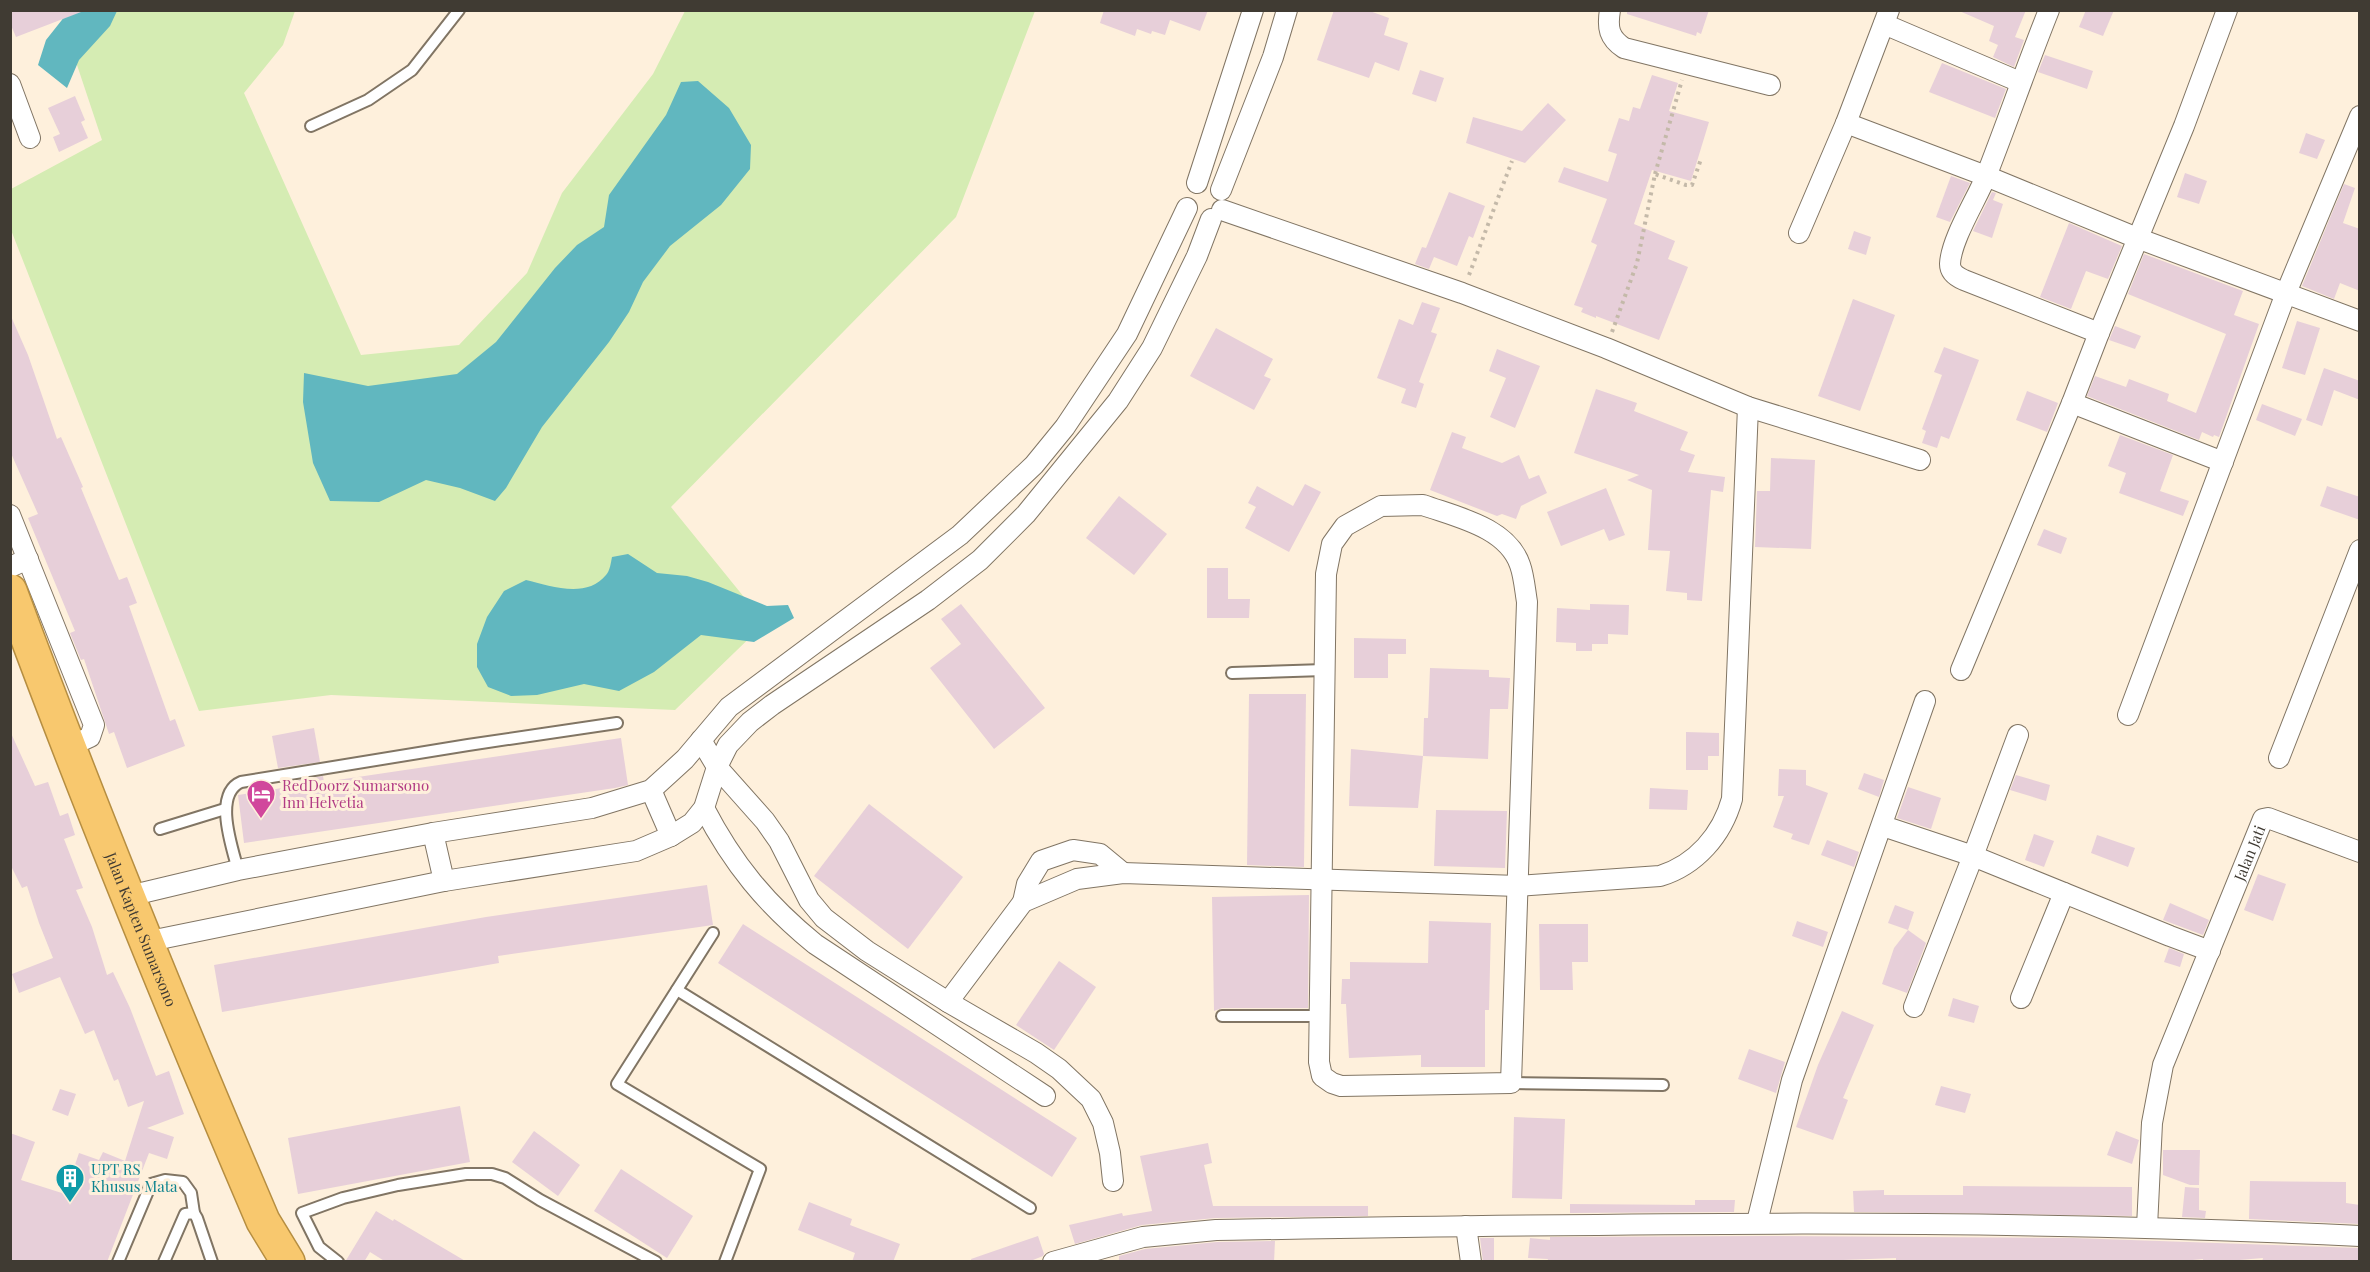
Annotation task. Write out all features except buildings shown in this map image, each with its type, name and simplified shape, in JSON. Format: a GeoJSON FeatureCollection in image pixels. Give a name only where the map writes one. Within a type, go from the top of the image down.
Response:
{"type":"FeatureCollection","features":[{"type":"Feature","properties":{"kind":"highway","name":"Jalan Kapten Sumarsono"},"geometry":{"type":"LineString","coordinates":[[10,591],[68,747],[129,896],[145,942],[263,1221],[288,1262]]}},
{"type":"Feature","properties":{"kind":"street"},"geometry":{"type":"LineString","coordinates":[[129,896],[238,870],[433,833],[592,808],[651,790],[669,775],[729,707],[960,535],[1034,465],[1065,427],[1127,334],[1187,208],[1187,194],[1197,183],[1254,10]]}},
{"type":"Feature","properties":{"kind":"street"},"geometry":{"type":"LineString","coordinates":[[145,942],[444,881],[636,851],[671,836],[692,823],[704,808],[717,767],[728,746],[750,722],[928,600],[980,560],[1026,514],[1119,401],[1152,348],[1197,256],[1273,57],[1287,10]]}},
{"type":"Feature","properties":{"kind":"street"},"geometry":{"type":"LineString","coordinates":[[1610,10],[1608,28],[1616,42],[1631,50],[1770,85]]}},
{"type":"Feature","properties":{"kind":"street"},"geometry":{"type":"LineString","coordinates":[[2049,10],[1986,176],[1959,235],[1950,262],[1953,273],[1964,280],[2099,333]]}},
{"type":"Feature","properties":{"kind":"street"},"geometry":{"type":"LineString","coordinates":[[1961,670],[2072,403],[2184,126],[2228,10]]}},
{"type":"Feature","properties":{"kind":"street"},"geometry":{"type":"LineString","coordinates":[[1799,233],[1846,123],[1886,17],[2020,82]]}},
{"type":"Feature","properties":{"kind":"street"},"geometry":{"type":"LineString","coordinates":[[10,84],[30,138]]}},
{"type":"Feature","properties":{"kind":"street"},"geometry":{"type":"LineString","coordinates":[[2128,715],[2286,293],[2360,116]]}},
{"type":"Feature","properties":{"kind":"street"},"geometry":{"type":"LineString","coordinates":[[1846,123],[1986,176],[2137,238],[2360,321]]}},
{"type":"Feature","properties":{"kind":"street"},"geometry":{"type":"LineString","coordinates":[[1197,183],[1210,182],[1218,206]]}},
{"type":"Feature","properties":{"kind":"street"},"geometry":{"type":"LineString","coordinates":[[1187,208],[1197,218],[1218,206],[1462,293],[1606,348],[1748,407],[1920,460]]}},
{"type":"Feature","properties":{"kind":"street"},"geometry":{"type":"LineString","coordinates":[[2072,403],[2223,462]]}},
{"type":"Feature","properties":{"kind":"street"},"geometry":{"type":"LineString","coordinates":[[1023,902],[1077,879],[1123,873],[1518,886],[1660,876],[1675,872],[1695,859],[1720,829],[1728,814],[1732,798],[1748,407]]}},
{"type":"Feature","properties":{"kind":"street"},"geometry":{"type":"LineString","coordinates":[[1423,505],[1490,530],[1513,550],[1521,565],[1527,602],[1518,886],[1511,1083],[1341,1086],[1322,1076],[1320,1016],[1326,574],[1332,544],[1345,526],[1381,506],[1423,505]]}},
{"type":"Feature","properties":{"kind":"street"},"geometry":{"type":"LineString","coordinates":[[10,515],[19,562],[94,725],[90,737],[68,747]]}},
{"type":"Feature","properties":{"kind":"street"},"geometry":{"type":"LineString","coordinates":[[2279,758],[2360,550]]}},
{"type":"Feature","properties":{"kind":"street"},"geometry":{"type":"LineString","coordinates":[[1757,1222],[1792,1080],[1925,701]]}},
{"type":"Feature","properties":{"kind":"street"},"geometry":{"type":"LineString","coordinates":[[1914,1007],[2018,735]]}},
{"type":"Feature","properties":{"kind":"street"},"geometry":{"type":"LineString","coordinates":[[701,740],[717,767],[765,821],[779,841],[809,900],[824,918],[867,951],[948,1002],[1036,1053],[1059,1069],[1091,1099],[1103,1124],[1110,1153],[1113,1182]]}},
{"type":"Feature","properties":{"kind":"street"},"geometry":{"type":"LineString","coordinates":[[651,790],[671,836]]}},
{"type":"Feature","properties":{"kind":"street"},"geometry":{"type":"LineString","coordinates":[[704,808],[733,858],[754,887],[785,920],[815,944],[1045,1096]]}},
{"type":"Feature","properties":{"kind":"street","name":"Jalan Jati"},"geometry":{"type":"LineString","coordinates":[[2210,951],[2263,819],[2268,818],[2360,852]]}},
{"type":"Feature","properties":{"kind":"street"},"geometry":{"type":"LineString","coordinates":[[1883,826],[1973,856],[2210,951],[2169,1048],[2158,1087],[2152,1124],[2147,1227]]}},
{"type":"Feature","properties":{"kind":"street"},"geometry":{"type":"LineString","coordinates":[[433,833],[444,881]]}},
{"type":"Feature","properties":{"kind":"street"},"geometry":{"type":"LineString","coordinates":[[948,1002],[1023,902],[1027,885],[1041,861],[1072,850],[1100,854],[1123,873]]}},
{"type":"Feature","properties":{"kind":"street"},"geometry":{"type":"LineString","coordinates":[[2021,998],[2064,893]]}},
{"type":"Feature","properties":{"kind":"street"},"geometry":{"type":"LineString","coordinates":[[1053,1262],[1143,1237],[1216,1230],[1757,1222],[2147,1227],[2360,1236]]}},
{"type":"Feature","properties":{"kind":"street"},"geometry":{"type":"LineString","coordinates":[[1466,1226],[1471,1262]]}},
{"type":"Feature","properties":{"kind":"lane"},"geometry":{"type":"LineString","coordinates":[[311,126],[368,100],[412,70],[459,10]]}},
{"type":"Feature","properties":{"kind":"lane"},"geometry":{"type":"LineString","coordinates":[[1232,673],[1324,670]]}},
{"type":"Feature","properties":{"kind":"lane"},"geometry":{"type":"LineString","coordinates":[[238,870],[225,809],[227,795],[236,784],[241,782],[457,746],[617,723]]}},
{"type":"Feature","properties":{"kind":"lane"},"geometry":{"type":"LineString","coordinates":[[160,829],[225,809]]}},
{"type":"Feature","properties":{"kind":"lane"},"geometry":{"type":"LineString","coordinates":[[713,933],[616,1084],[760,1168],[725,1262]]}},
{"type":"Feature","properties":{"kind":"lane"},"geometry":{"type":"LineString","coordinates":[[677,990],[1030,1208]]}},
{"type":"Feature","properties":{"kind":"lane"},"geometry":{"type":"LineString","coordinates":[[1222,1016],[1320,1016]]}},
{"type":"Feature","properties":{"kind":"lane"},"geometry":{"type":"LineString","coordinates":[[1511,1083],[1663,1085]]}},
{"type":"Feature","properties":{"kind":"lane"},"geometry":{"type":"LineString","coordinates":[[338,1262],[319,1247],[302,1213],[344,1198],[398,1185],[478,1173],[505,1178],[540,1200],[656,1262]]}},
{"type":"Feature","properties":{"kind":"lane"},"geometry":{"type":"LineString","coordinates":[[118,1262],[152,1184],[165,1180],[183,1182],[191,1193],[194,1213],[212,1262]]}},
{"type":"Feature","properties":{"kind":"lane"},"geometry":{"type":"LineString","coordinates":[[164,1262],[185,1214],[194,1213]]}},
{"type":"Feature","properties":{"kind":"path"},"geometry":{"type":"LineString","coordinates":[[1606,348],[1637,263],[1655,174],[1686,64]]}},
{"type":"Feature","properties":{"kind":"path"},"geometry":{"type":"LineString","coordinates":[[1655,174],[1692,185],[1701,159]]}},
{"type":"Feature","properties":{"kind":"path"},"geometry":{"type":"LineString","coordinates":[[1462,293],[1512,161]]}},
{"type":"Feature","properties":{"kind":"green space"},"geometry":{"type":"Polygon","coordinates":[[[59,11],[295,11],[283,45],[244,93],[361,355],[459,345],[527,273],[562,193],[653,74],[685,11],[1035,11],[956,217],[671,507],[765,623],[675,710],[331,695],[199,711],[11,230],[11,189],[102,140],[59,11]]]}},
{"type":"Feature","properties":{"kind":"water"},"geometry":{"type":"Polygon","coordinates":[[[69,11],[117,11],[110,26],[79,60],[67,88],[38,65],[46,40],[69,11]]]}},
{"type":"Feature","properties":{"kind":"water"},"geometry":{"type":"Polygon","coordinates":[[[698,81],[729,108],[751,145],[750,169],[721,205],[670,246],[643,282],[629,312],[609,342],[542,427],[506,488],[495,501],[460,488],[426,480],[379,502],[330,501],[313,463],[303,402],[304,373],[368,386],[457,374],[496,342],[555,268],[577,245],[604,227],[609,195],[666,115],[681,82],[698,81]]]}},
{"type":"Feature","properties":{"kind":"water"},"geometry":{"type":"Polygon","coordinates":[[[628,554],[657,573],[687,576],[708,582],[767,606],[788,605],[794,618],[754,642],[701,635],[654,672],[619,691],[584,684],[537,695],[511,696],[488,687],[477,667],[477,644],[487,617],[504,591],[526,580],[568,589],[589,587],[607,573],[612,557],[628,554]]]}},
{"type":"Feature","properties":{"kind":"place","name":"RedDoorz Sumarsono Inn Helvetia"},"geometry":{"type":"Point","coordinates":[261,820]}},
{"type":"Feature","properties":{"kind":"place","name":"UPT RS Khusus Mata"},"geometry":{"type":"Point","coordinates":[70,1204]}}]}
